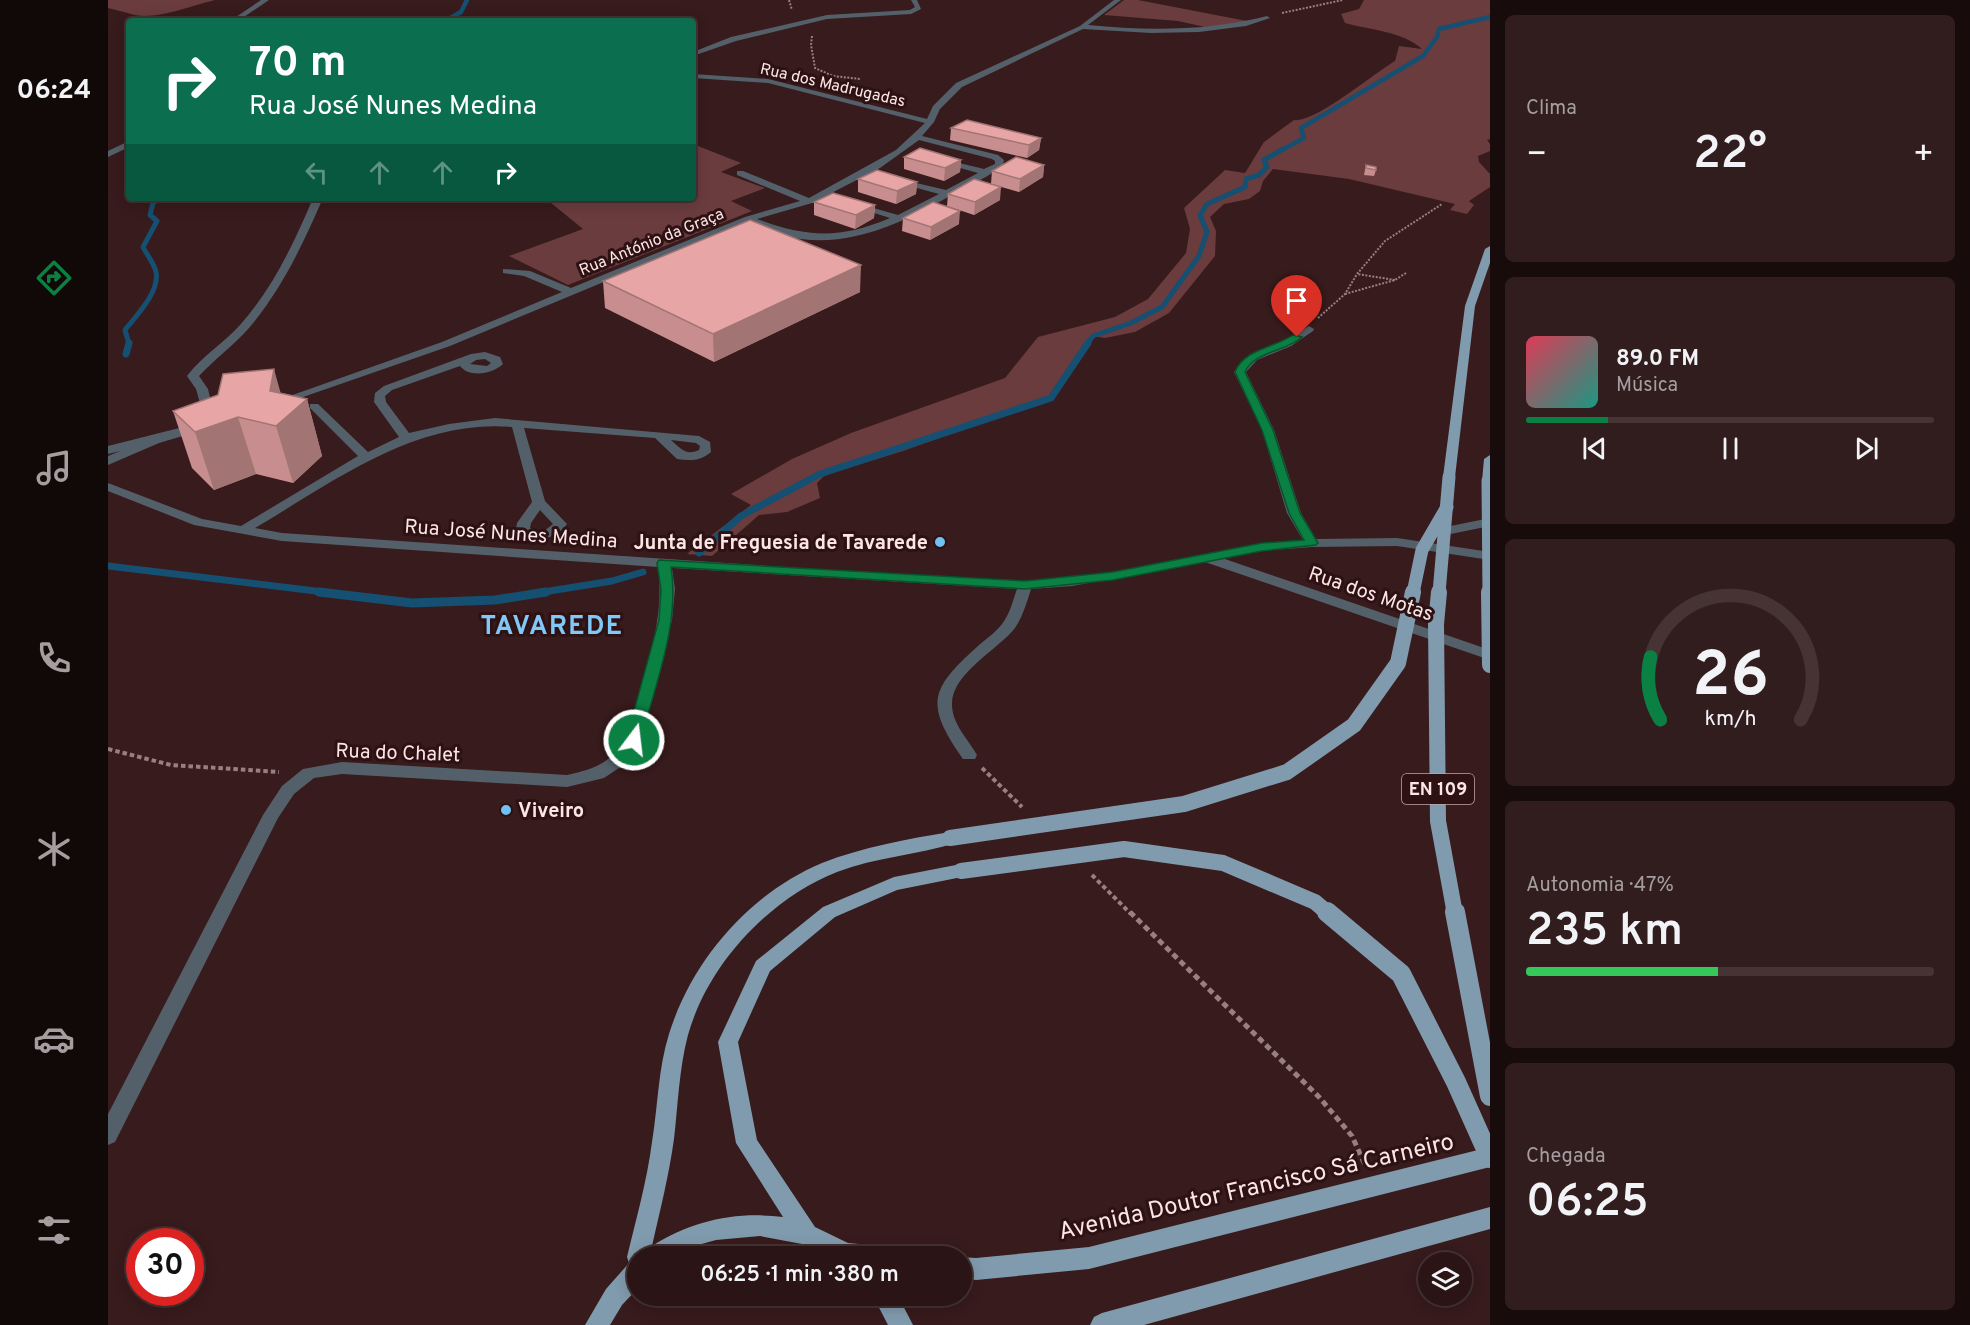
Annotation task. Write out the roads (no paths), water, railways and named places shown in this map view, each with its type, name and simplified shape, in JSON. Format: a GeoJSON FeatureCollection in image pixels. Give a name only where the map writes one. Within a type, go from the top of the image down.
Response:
{"type":"FeatureCollection","features":[{"type":"Feature","properties":{"kind":"main road","name":"EN 109"},"geometry":{"type":"LineString","coordinates":[[1490,249],[1470,306],[1449,477],[1436,624],[1438,821],[1490,1096]]}},
{"type":"Feature","properties":{"kind":"main road"},"geometry":{"type":"LineString","coordinates":[[1490,459],[1488,481],[1490,665]]}},
{"type":"Feature","properties":{"kind":"main road"},"geometry":{"type":"LineString","coordinates":[[641,1246],[661,1155],[671,1066],[679,1032],[702,979],[721,951],[746,924],[773,901],[814,874],[882,853],[950,838],[1184,804],[1287,772],[1354,725],[1398,663],[1422,550],[1447,507]]}},
{"type":"Feature","properties":{"kind":"main road"},"geometry":{"type":"LineString","coordinates":[[806,1233],[747,1143],[728,1042],[762,966],[829,912],[894,884],[961,871],[1124,849],[1223,863],[1315,902],[1401,974],[1456,1082],[1490,1158]]}},
{"type":"Feature","properties":{"kind":"main road","name":"Avenida Doutor Francisco Sá Carneiro"},"geometry":{"type":"LineString","coordinates":[[972,1268],[1089,1258],[1490,1158]]}},
{"type":"Feature","properties":{"kind":"main road"},"geometry":{"type":"LineString","coordinates":[[1102,1325],[1490,1218]]}},
{"type":"Feature","properties":{"kind":"main road"},"geometry":{"type":"LineString","coordinates":[[670,1246],[717,1228],[762,1224],[806,1233],[830,1246]]}},
{"type":"Feature","properties":{"kind":"main road"},"geometry":{"type":"LineString","coordinates":[[597,1325],[627,1279]]}},
{"type":"Feature","properties":{"kind":"main road"},"geometry":{"type":"LineString","coordinates":[[891,1306],[901,1325]]}},
{"type":"Feature","properties":{"kind":"street"},"geometry":{"type":"LineString","coordinates":[[238,18],[266,0]]}},
{"type":"Feature","properties":{"kind":"street","name":"Rua dos Madrugadas"},"geometry":{"type":"LineString","coordinates":[[696,53],[734,39],[827,17],[911,12],[919,8],[914,0]]}},
{"type":"Feature","properties":{"kind":"street","name":"Rua António da Graça"},"geometry":{"type":"LineString","coordinates":[[264,407],[383,368],[748,219],[808,201],[877,166],[917,137],[930,122],[936,108],[959,85],[1031,49],[1082,27],[1118,0]]}},
{"type":"Feature","properties":{"kind":"street"},"geometry":{"type":"LineString","coordinates":[[827,17],[830,14],[828,5]]}},
{"type":"Feature","properties":{"kind":"street"},"geometry":{"type":"LineString","coordinates":[[1082,27],[1188,30],[1235,26],[1267,18]]}},
{"type":"Feature","properties":{"kind":"street","name":"Rua dos Madrugadas"},"geometry":{"type":"LineString","coordinates":[[696,76],[768,81],[930,122]]}},
{"type":"Feature","properties":{"kind":"street"},"geometry":{"type":"LineString","coordinates":[[748,219],[781,231],[825,238],[868,232],[999,165],[1000,160],[917,137]]}},
{"type":"Feature","properties":{"kind":"street"},"geometry":{"type":"LineString","coordinates":[[108,154],[126,145]]}},
{"type":"Feature","properties":{"kind":"street"},"geometry":{"type":"LineString","coordinates":[[949,145],[931,155],[984,172]]}},
{"type":"Feature","properties":{"kind":"street"},"geometry":{"type":"LineString","coordinates":[[740,173],[808,201]]}},
{"type":"Feature","properties":{"kind":"street"},"geometry":{"type":"LineString","coordinates":[[893,179],[945,193]]}},
{"type":"Feature","properties":{"kind":"street"},"geometry":{"type":"LineString","coordinates":[[108,450],[154,440],[216,422],[202,389],[193,376],[227,347],[281,279],[317,201]]}},
{"type":"Feature","properties":{"kind":"street"},"geometry":{"type":"LineString","coordinates":[[847,201],[898,218]]}},
{"type":"Feature","properties":{"kind":"street"},"geometry":{"type":"LineString","coordinates":[[507,271],[526,273],[571,292]]}},
{"type":"Feature","properties":{"kind":"street"},"geometry":{"type":"LineString","coordinates":[[1309,329],[1285,345],[1252,357],[1244,363],[1240,372],[1268,430],[1294,513],[1311,543]]}},
{"type":"Feature","properties":{"kind":"street"},"geometry":{"type":"LineString","coordinates":[[407,438],[380,402],[379,395],[388,388],[468,359]]}},
{"type":"Feature","properties":{"kind":"street"},"geometry":{"type":"LineString","coordinates":[[314,406],[367,458]]}},
{"type":"Feature","properties":{"kind":"street"},"geometry":{"type":"LineString","coordinates":[[243,530],[367,458],[407,438],[478,423],[516,423],[658,435]]}},
{"type":"Feature","properties":{"kind":"street"},"geometry":{"type":"LineString","coordinates":[[516,423],[539,502]]}},
{"type":"Feature","properties":{"kind":"street"},"geometry":{"type":"LineString","coordinates":[[108,461],[154,440]]}},
{"type":"Feature","properties":{"kind":"street","name":"Rua José Nunes Medina"},"geometry":{"type":"LineString","coordinates":[[108,487],[199,522],[282,537],[1025,585],[1113,576],[1262,547],[1311,543],[1397,542],[1490,556]]}},
{"type":"Feature","properties":{"kind":"street"},"geometry":{"type":"LineString","coordinates":[[1397,542],[1490,522]]}},
{"type":"Feature","properties":{"kind":"street","name":"Rua dos Motas"},"geometry":{"type":"LineString","coordinates":[[1205,557],[1490,655]]}},
{"type":"Feature","properties":{"kind":"street","name":"Rua do Chalet"},"geometry":{"type":"LineString","coordinates":[[108,1135],[271,815],[288,790],[309,773],[342,768],[567,781],[598,774],[622,758],[634,740],[665,620],[668,589],[664,563]]}},
{"type":"Feature","properties":{"kind":"street"},"geometry":{"type":"LineString","coordinates":[[969,755],[951,731],[943,710],[945,690],[956,674],[1010,624],[1025,585]]}},
{"type":"Feature","properties":{"kind":"waterway"},"geometry":{"type":"LineString","coordinates":[[450,18],[461,12],[467,0]]}},
{"type":"Feature","properties":{"kind":"waterway"},"geometry":{"type":"LineString","coordinates":[[1280,151],[1304,138],[1301,128],[1423,56],[1437,37],[1439,29],[1490,17]]}},
{"type":"Feature","properties":{"kind":"waterway"},"geometry":{"type":"LineString","coordinates":[[1087,344],[1093,336],[1131,323],[1162,307],[1199,256],[1207,232],[1200,215],[1207,204],[1245,187],[1246,179],[1259,175],[1267,167],[1264,160],[1283,149]]}},
{"type":"Feature","properties":{"kind":"waterway"},"geometry":{"type":"LineString","coordinates":[[129,344],[125,330],[151,295],[156,280],[155,269],[143,247],[157,221],[150,215],[153,203],[156,201]]}},
{"type":"Feature","properties":{"kind":"waterway"},"geometry":{"type":"LineString","coordinates":[[699,553],[741,516],[820,474],[1051,398],[1088,343]]}},
{"type":"Feature","properties":{"kind":"waterway"},"geometry":{"type":"LineString","coordinates":[[126,354],[129,344]]}},
{"type":"Feature","properties":{"kind":"waterway"},"geometry":{"type":"LineString","coordinates":[[108,566],[332,593]]}},
{"type":"Feature","properties":{"kind":"waterway"},"geometry":{"type":"LineString","coordinates":[[537,593],[612,581],[643,572]]}},
{"type":"Feature","properties":{"kind":"waterway"},"geometry":{"type":"LineString","coordinates":[[319,592],[412,603],[495,600],[546,592]]}},
{"type":"Feature","properties":{"kind":"place","name":"Junta de Freguesia de Tavarede"},"geometry":{"type":"Point","coordinates":[940,542]}},
{"type":"Feature","properties":{"kind":"place","name":"Viveiro"},"geometry":{"type":"Point","coordinates":[506,810]}},
{"type":"Feature","properties":{"kind":"district","name":"TAVAREDE"},"geometry":{"type":"Point","coordinates":[552,625]}}]}
